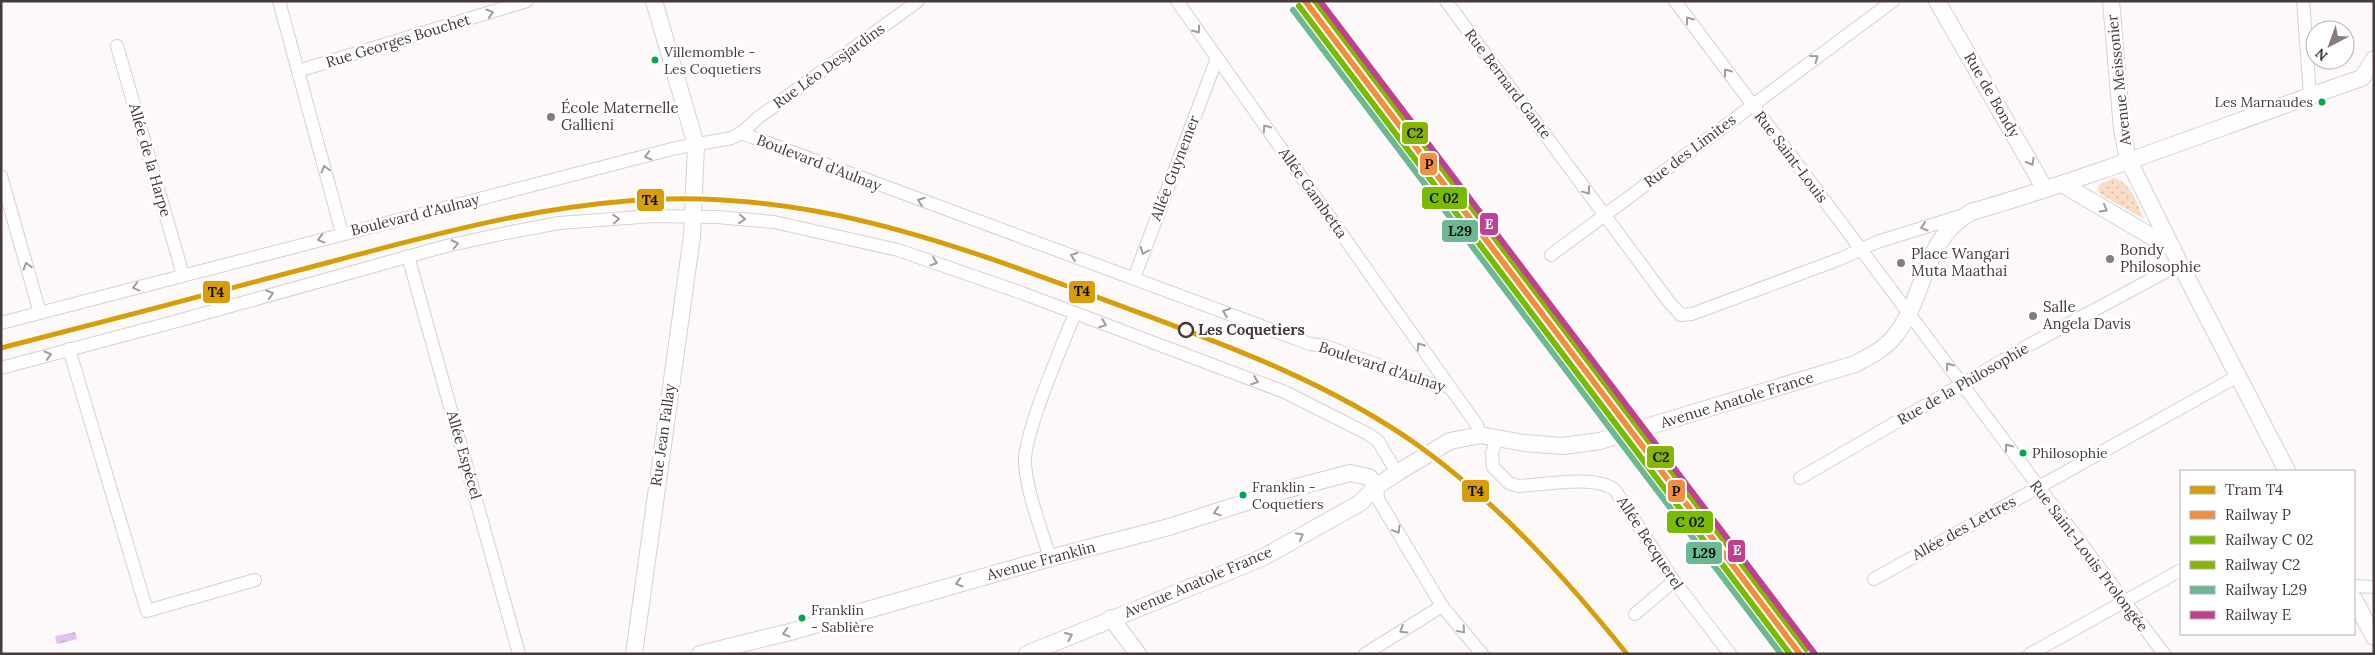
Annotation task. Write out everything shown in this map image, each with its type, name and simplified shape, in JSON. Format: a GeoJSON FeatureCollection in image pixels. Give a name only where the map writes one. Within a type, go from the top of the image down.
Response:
{"type":"FeatureCollection","features":[{"type":"Feature","properties":{"kind":"street"},"geometry":{"type":"LineString","coordinates":[[279,1],[342,233]]}},
{"type":"Feature","properties":{"kind":"street","name":"Rue Georges Bouchet"},"geometry":{"type":"LineString","coordinates":[[298,71],[527,1]]}},
{"type":"Feature","properties":{"kind":"street","name":"Rue Jean Fallay"},"geometry":{"type":"LineString","coordinates":[[634,654],[693,217],[696,145],[654,1]]}},
{"type":"Feature","properties":{"kind":"street","name":"Rue Léo Desjardins"},"geometry":{"type":"LineString","coordinates":[[741,133],[759,117],[918,1]]}},
{"type":"Feature","properties":{"kind":"street","name":"Allée Gambetta"},"geometry":{"type":"LineString","coordinates":[[1177,1],[1449,386]]}},
{"type":"Feature","properties":{"kind":"street","name":"Rue Bernard Gante"},"geometry":{"type":"LineString","coordinates":[[1446,1],[1669,302],[1681,315]]}},
{"type":"Feature","properties":{"kind":"street","name":"Rue Saint-Louis"},"geometry":{"type":"LineString","coordinates":[[1675,1],[1908,313]]}},
{"type":"Feature","properties":{"kind":"street","name":"Rue des Limites"},"geometry":{"type":"LineString","coordinates":[[1551,256],[1751,105],[1893,1]]}},
{"type":"Feature","properties":{"kind":"street","name":"Rue de Bondy"},"geometry":{"type":"LineString","coordinates":[[1937,1],[2045,190]]}},
{"type":"Feature","properties":{"kind":"street","name":"Avenue Meissonier"},"geometry":{"type":"LineString","coordinates":[[2111,1],[2122,129],[2128,160],[2286,470]]}},
{"type":"Feature","properties":{"kind":"street"},"geometry":{"type":"LineString","coordinates":[[2303,1],[2310,95]]}},
{"type":"Feature","properties":{"kind":"street","name":"Allée de la Harpe"},"geometry":{"type":"LineString","coordinates":[[117,46],[183,274]]}},
{"type":"Feature","properties":{"kind":"street","name":"Allée Guynemer"},"geometry":{"type":"LineString","coordinates":[[1134,278],[1217,58]]}},
{"type":"Feature","properties":{"kind":"street"},"geometry":{"type":"LineString","coordinates":[[2368,78],[2374,59]]}},
{"type":"Feature","properties":{"kind":"street","name":"Avenue Anatole France"},"geometry":{"type":"LineString","coordinates":[[1681,315],[1692,314],[1862,250],[1882,240],[2045,190],[2310,95],[2368,78]]}},
{"type":"Feature","properties":{"kind":"street","name":"Boulevard d'Aulnay"},"geometry":{"type":"LineString","coordinates":[[1,323],[183,274],[676,148],[732,138],[741,133],[1310,344],[1324,346],[1434,385],[1449,386],[1477,425],[1480,435]]}},
{"type":"Feature","properties":{"kind":"street"},"geometry":{"type":"LineString","coordinates":[[1,176],[40,313]]}},
{"type":"Feature","properties":{"kind":"street"},"geometry":{"type":"LineString","coordinates":[[2062,184],[2173,249]]}},
{"type":"Feature","properties":{"kind":"street","name":"Avenue Anatole France"},"geometry":{"type":"LineString","coordinates":[[1027,654],[1262,558],[1360,503],[1377,486],[1396,472],[1450,441],[1470,435],[1480,435],[1563,446],[1600,441],[1855,364],[1873,355],[1893,339],[1908,313],[1947,229],[1971,212]]}},
{"type":"Feature","properties":{"kind":"street"},"geometry":{"type":"LineString","coordinates":[[1,368],[446,246],[559,223],[654,216],[774,222],[898,250],[1075,313],[1285,392],[1378,441],[1396,472]]}},
{"type":"Feature","properties":{"kind":"street","name":"Allée Espécel"},"geometry":{"type":"LineString","coordinates":[[408,256],[519,654]]}},
{"type":"Feature","properties":{"kind":"street","name":"Rue de la Philosophie"},"geometry":{"type":"LineString","coordinates":[[1800,478],[2031,344],[2180,264]]}},
{"type":"Feature","properties":{"kind":"street"},"geometry":{"type":"LineString","coordinates":[[1050,558],[1025,464],[1028,442],[1035,420],[1075,313]]}},
{"type":"Feature","properties":{"kind":"street","name":"Rue Saint-Louis Prolongée"},"geometry":{"type":"LineString","coordinates":[[1908,313],[2164,654]]}},
{"type":"Feature","properties":{"kind":"street"},"geometry":{"type":"LineString","coordinates":[[69,349],[147,611],[255,580]]}},
{"type":"Feature","properties":{"kind":"street","name":"Allée des Lettres"},"geometry":{"type":"LineString","coordinates":[[1874,579],[2238,376]]}},
{"type":"Feature","properties":{"kind":"street","name":"Allée Becquerel"},"geometry":{"type":"LineString","coordinates":[[1497,438],[1492,453],[1493,467],[1509,483],[1518,486],[1595,481],[1608,484],[1615,490],[1674,581],[1730,654]]}},
{"type":"Feature","properties":{"kind":"street","name":"Avenue Franklin"},"geometry":{"type":"LineString","coordinates":[[700,654],[790,632],[1050,558],[1169,527],[1278,492],[1350,473],[1369,476],[1377,486]]}},
{"type":"Feature","properties":{"kind":"street"},"geometry":{"type":"LineString","coordinates":[[1377,486],[1378,499],[1442,606],[1482,654]]}},
{"type":"Feature","properties":{"kind":"street"},"geometry":{"type":"LineString","coordinates":[[2030,654],[2180,571]]}},
{"type":"Feature","properties":{"kind":"street"},"geometry":{"type":"LineString","coordinates":[[1635,614],[1674,581]]}},
{"type":"Feature","properties":{"kind":"street"},"geometry":{"type":"LineString","coordinates":[[2355,586],[2374,587]]}},
{"type":"Feature","properties":{"kind":"street"},"geometry":{"type":"LineString","coordinates":[[2355,601],[2374,637]]}},
{"type":"Feature","properties":{"kind":"street"},"geometry":{"type":"LineString","coordinates":[[1365,654],[1442,606]]}},
{"type":"Feature","properties":{"kind":"street"},"geometry":{"type":"LineString","coordinates":[[1112,618],[1138,654]]}},
{"type":"Feature","properties":{"kind":"shaded area"},"geometry":{"type":"Polygon","coordinates":[[[2113,178],[2125,184],[2129,189],[2144,219],[2100,194],[2098,190],[2099,185],[2113,178]]]}},
{"type":"Feature","properties":{"kind":"water"},"geometry":{"type":"Polygon","coordinates":[[[75,632],[77,639],[57,644],[55,636],[75,632]]]}},
{"type":"Feature","properties":{"kind":"tram line","name":"T4"},"geometry":{"type":"LineString","coordinates":[[1,348],[440,233],[551,210],[627,201],[694,199],[759,203],[822,212],[884,226],[945,244],[1067,286],[1242,352],[1315,385],[1351,404],[1419,446],[1477,492],[1530,543],[1580,597],[1627,654]]}},
{"type":"Feature","properties":{"kind":"rail line","name":"P"},"geometry":{"type":"LineString","coordinates":[[1305,1],[1800,654]]}},
{"type":"Feature","properties":{"kind":"rail line","name":"C2"},"geometry":{"type":"LineString","coordinates":[[1315,1],[1806,649]]}},
{"type":"Feature","properties":{"kind":"rail line","name":"E"},"geometry":{"type":"LineString","coordinates":[[1320,1],[1815,654]]}},
{"type":"Feature","properties":{"kind":"rail line","name":"L29"},"geometry":{"type":"LineString","coordinates":[[1293,10],[1781,654]]}},
{"type":"Feature","properties":{"kind":"transit line"},"geometry":{"type":"LineString","coordinates":[[1299,6],[1790,654]]}},
{"type":"Feature","properties":{"kind":"place","name":"Villemomble - Les Coquetiers"},"geometry":{"type":"Point","coordinates":[655,60]}},
{"type":"Feature","properties":{"kind":"place","name":"Les Marnaudes"},"geometry":{"type":"Point","coordinates":[2322,102]}},
{"type":"Feature","properties":{"kind":"place","name":"École Maternelle Gallieni"},"geometry":{"type":"Point","coordinates":[551,117]}},
{"type":"Feature","properties":{"kind":"place","name":"Bondy Philosophie"},"geometry":{"type":"Point","coordinates":[2110,259]}},
{"type":"Feature","properties":{"kind":"place","name":"Place Wangari Muta Maathai"},"geometry":{"type":"Point","coordinates":[1901,263]}},
{"type":"Feature","properties":{"kind":"place","name":"Salle Angela Davis"},"geometry":{"type":"Point","coordinates":[2033,316]}},
{"type":"Feature","properties":{"kind":"place","name":"Les Coquetiers"},"geometry":{"type":"Point","coordinates":[1186,330]}},
{"type":"Feature","properties":{"kind":"place","name":"Philosophie"},"geometry":{"type":"Point","coordinates":[2023,453]}},
{"type":"Feature","properties":{"kind":"place","name":"Franklin - Coquetiers"},"geometry":{"type":"Point","coordinates":[1243,495]}},
{"type":"Feature","properties":{"kind":"place","name":"Franklin - Sablière"},"geometry":{"type":"Point","coordinates":[802,618]}}]}
